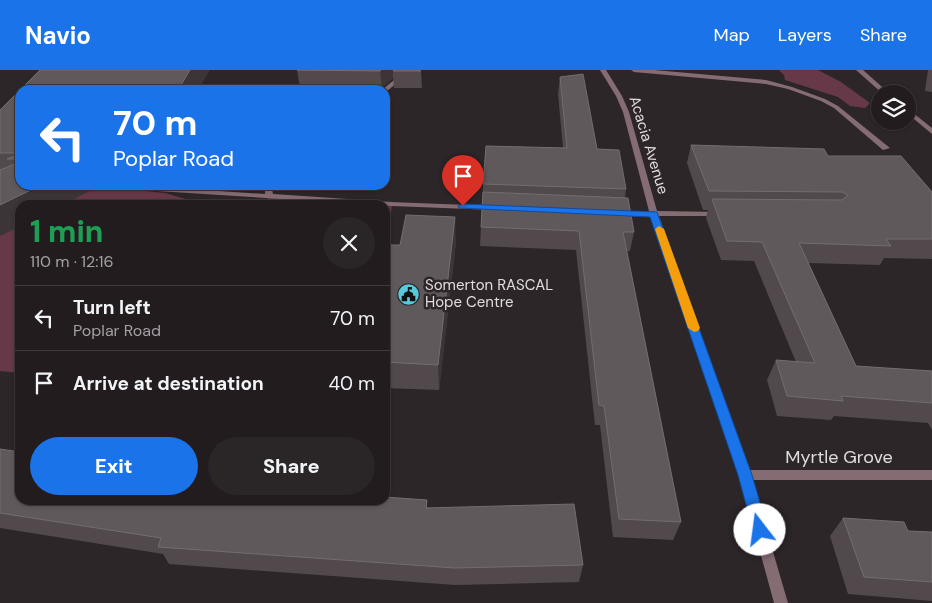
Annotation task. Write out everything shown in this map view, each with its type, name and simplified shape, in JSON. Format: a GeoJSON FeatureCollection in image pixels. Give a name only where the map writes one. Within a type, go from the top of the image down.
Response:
{"type":"FeatureCollection","features":[{"type":"Feature","properties":{"kind":"street"},"geometry":{"type":"LineString","coordinates":[[390,86],[410,70]]}},
{"type":"Feature","properties":{"kind":"street","name":"Acacia Avenue"},"geometry":{"type":"LineString","coordinates":[[603,70],[619,96],[626,112],[654,214],[745,475],[781,603]]}},
{"type":"Feature","properties":{"kind":"street"},"geometry":{"type":"LineString","coordinates":[[634,70],[766,82],[790,88],[823,100],[836,107],[886,148]]}},
{"type":"Feature","properties":{"kind":"street"},"geometry":{"type":"LineString","coordinates":[[859,70],[876,85]]}},
{"type":"Feature","properties":{"kind":"street"},"geometry":{"type":"LineString","coordinates":[[916,118],[932,132]]}},
{"type":"Feature","properties":{"kind":"street"},"geometry":{"type":"LineString","coordinates":[[173,190],[331,200]]}},
{"type":"Feature","properties":{"kind":"street"},"geometry":{"type":"LineString","coordinates":[[268,190],[270,196]]}},
{"type":"Feature","properties":{"kind":"street"},"geometry":{"type":"LineString","coordinates":[[390,204],[501,208]]}},
{"type":"Feature","properties":{"kind":"street"},"geometry":{"type":"LineString","coordinates":[[606,212],[734,214]]}},
{"type":"Feature","properties":{"kind":"street","name":"Myrtle Grove"},"geometry":{"type":"LineString","coordinates":[[745,475],[932,475]]}},
{"type":"Feature","properties":{"kind":"shaded area"},"geometry":{"type":"Polygon","coordinates":[[[779,70],[818,70],[841,82],[870,103],[865,108],[850,106],[838,97],[785,80],[784,75],[779,70]]]}},
{"type":"Feature","properties":{"kind":"shaded area"},"geometry":{"type":"Polygon","coordinates":[[[48,190],[135,190],[165,193],[189,200],[71,200],[77,197],[48,190]]]}},
{"type":"Feature","properties":{"kind":"shaded area"},"geometry":{"type":"Polygon","coordinates":[[[270,196],[331,200],[266,200],[270,196]]]}},
{"type":"Feature","properties":{"kind":"shaded area"},"geometry":{"type":"Polygon","coordinates":[[[390,204],[392,204],[390,224],[390,204]]]}},
{"type":"Feature","properties":{"kind":"shaded area"},"geometry":{"type":"Polygon","coordinates":[[[15,228],[15,372],[0,371],[0,236],[15,228]]]}},
{"type":"Feature","properties":{"kind":"building"},"geometry":{"type":"Polygon","coordinates":[[[40,70],[190,70],[181,85],[25,85],[40,70]]]}},
{"type":"Feature","properties":{"kind":"building"},"geometry":{"type":"Polygon","coordinates":[[[297,70],[381,70],[380,71],[297,70]]]}},
{"type":"Feature","properties":{"kind":"building"},"geometry":{"type":"Polygon","coordinates":[[[419,70],[421,71],[393,71],[419,70]]]}},
{"type":"Feature","properties":{"kind":"building"},"geometry":{"type":"Polygon","coordinates":[[[583,74],[597,149],[619,150],[626,189],[483,184],[486,146],[567,148],[560,77],[583,74]]]}},
{"type":"Feature","properties":{"kind":"building"},"geometry":{"type":"Polygon","coordinates":[[[15,95],[15,153],[0,153],[0,110],[15,95]]]}},
{"type":"Feature","properties":{"kind":"building"},"geometry":{"type":"Polygon","coordinates":[[[691,145],[824,149],[828,156],[901,156],[932,192],[932,239],[886,239],[891,246],[799,243],[856,366],[932,371],[932,403],[841,396],[843,401],[787,396],[776,360],[815,363],[762,242],[727,241],[712,199],[842,200],[848,195],[842,192],[709,191],[691,145]]]}},
{"type":"Feature","properties":{"kind":"building"},"geometry":{"type":"Polygon","coordinates":[[[15,164],[15,190],[31,190],[0,205],[0,170],[15,164]]]}},
{"type":"Feature","properties":{"kind":"building"},"geometry":{"type":"Polygon","coordinates":[[[483,192],[628,198],[634,232],[623,232],[681,522],[619,519],[604,406],[599,405],[579,231],[481,227],[483,192]]]}},
{"type":"Feature","properties":{"kind":"building"},"geometry":{"type":"Polygon","coordinates":[[[406,215],[455,217],[438,365],[390,362],[390,245],[400,245],[406,215]]]}},
{"type":"Feature","properties":{"kind":"building"},"geometry":{"type":"Polygon","coordinates":[[[0,449],[15,451],[15,505],[390,505],[390,497],[427,500],[426,508],[574,504],[583,565],[455,568],[158,547],[161,538],[0,513],[0,449]]]}},
{"type":"Feature","properties":{"kind":"building"},"geometry":{"type":"Polygon","coordinates":[[[843,518],[904,522],[908,531],[932,532],[932,582],[864,577],[843,518]]]}},
{"type":"Feature","properties":{"kind":"slow traffic"},"geometry":{"type":"LineString","coordinates":[[659,229],[694,328]]}},
{"type":"Feature","properties":{"kind":"place","name":"Somerton RASCAL Hope Centre"},"geometry":{"type":"Point","coordinates":[409,294]}},
{"type":"Feature","properties":{"kind":"route"},"geometry":{"type":"LineString","coordinates":[[463,206],[654,214],[745,475],[760,530]]}}]}
